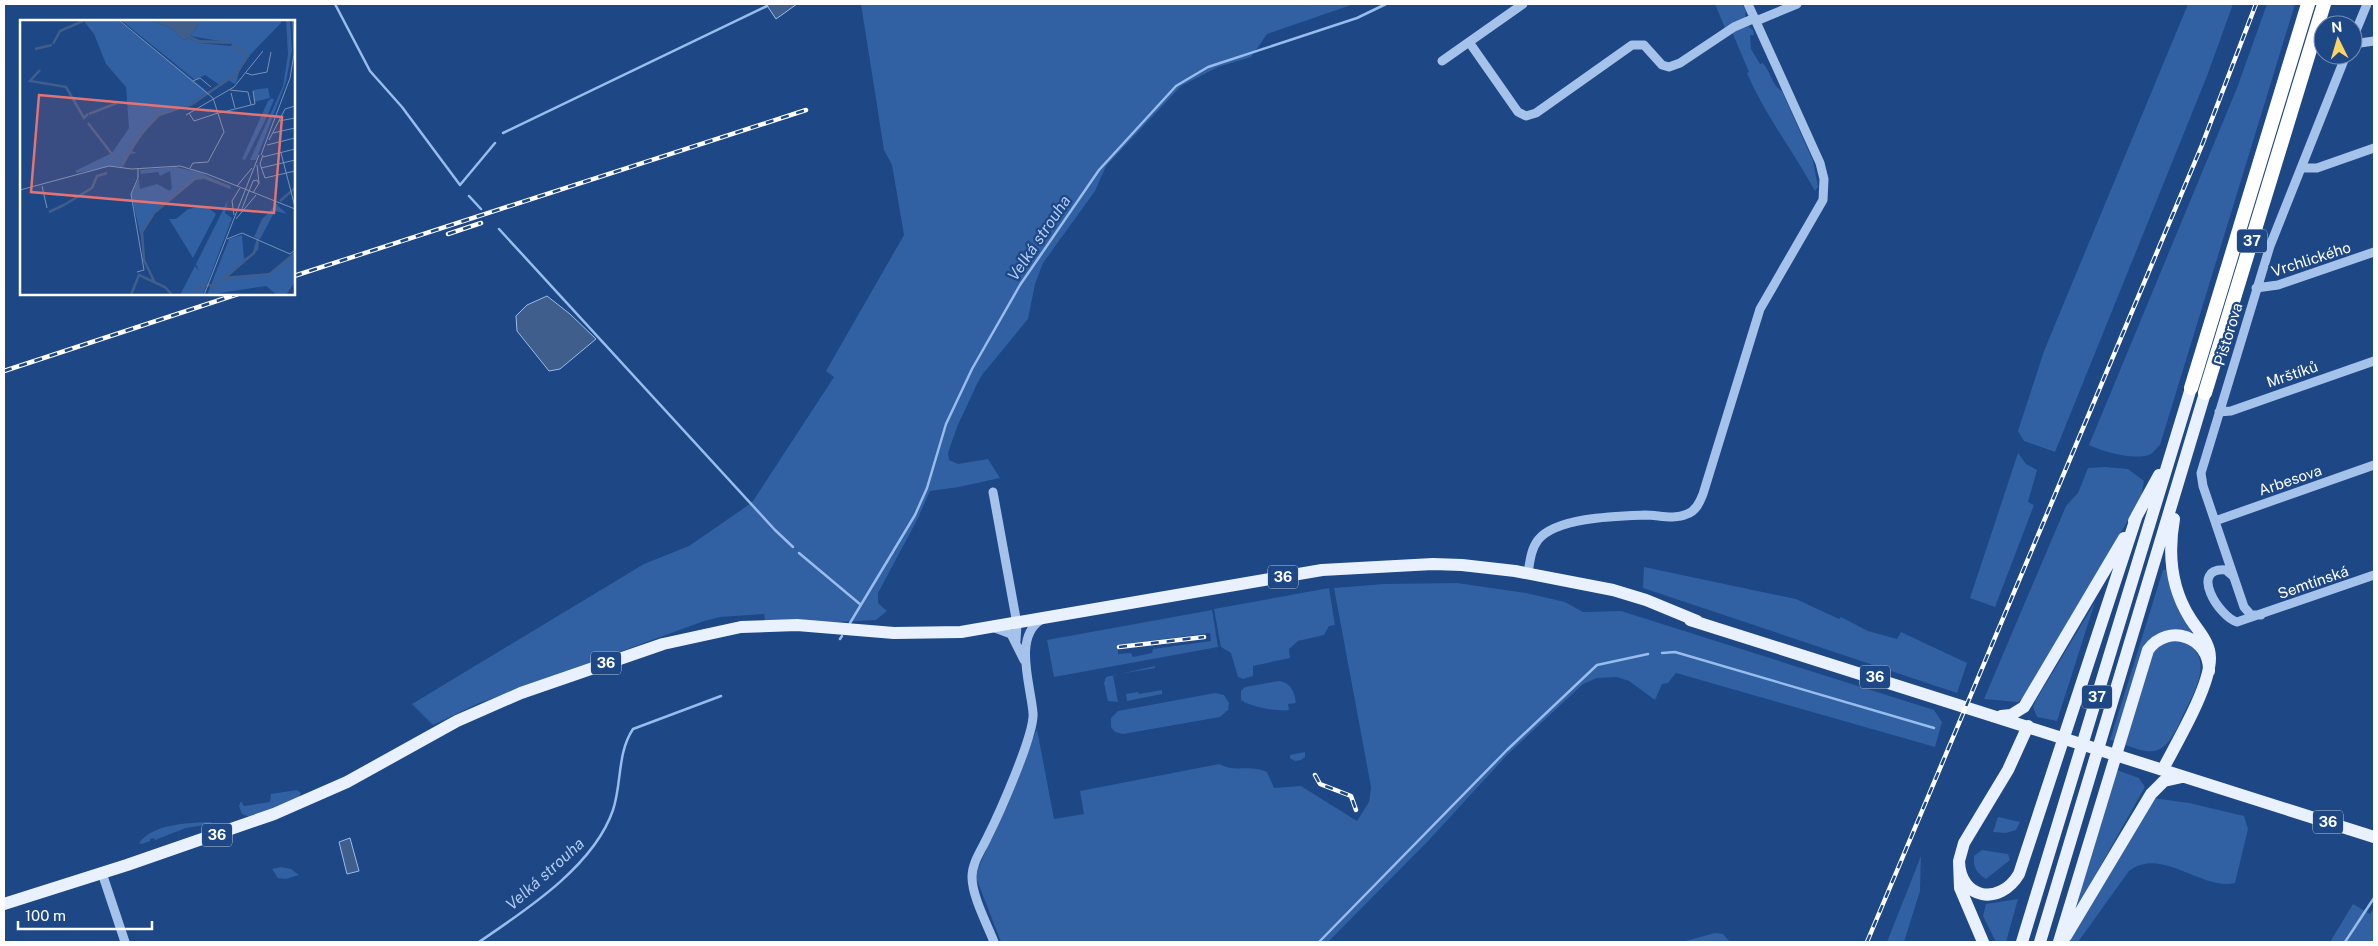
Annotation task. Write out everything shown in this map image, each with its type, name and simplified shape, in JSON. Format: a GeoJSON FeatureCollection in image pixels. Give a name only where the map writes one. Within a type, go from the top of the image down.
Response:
{"type":"FeatureCollection","features":[{"type":"Feature","properties":{"kind":"highway","name":"37"},"geometry":{"type":"LineString","coordinates":[[2191,388],[2308,4]]}},
{"type":"Feature","properties":{"kind":"highway","name":"37"},"geometry":{"type":"LineString","coordinates":[[2205,393],[2324,4]]}},
{"type":"Feature","properties":{"kind":"main road","name":"37"},"geometry":{"type":"LineString","coordinates":[[2022,942],[2191,388]]}},
{"type":"Feature","properties":{"kind":"main road","name":"37"},"geometry":{"type":"LineString","coordinates":[[2040,942],[2205,393]]}},
{"type":"Feature","properties":{"kind":"main road"},"geometry":{"type":"LineString","coordinates":[[1996,716],[2011,716],[2024,707],[2172,452]]}},
{"type":"Feature","properties":{"kind":"main road"},"geometry":{"type":"LineString","coordinates":[[2163,769],[2204,686],[2209,671],[2209,648],[2183,606],[2176,586],[2171,561],[2172,532],[2186,457]]}},
{"type":"Feature","properties":{"kind":"main road"},"geometry":{"type":"LineString","coordinates":[[1958,861],[1960,876],[1964,883],[1978,893],[1990,895],[2001,892],[2012,884],[2019,874],[2137,515]]}},
{"type":"Feature","properties":{"kind":"main road","name":"36"},"geometry":{"type":"LineString","coordinates":[[4,904],[241,827],[347,782],[477,711],[651,647],[693,636],[741,627],[797,625],[864,631],[931,633],[994,628],[1333,569],[1448,564],[1528,572],[1631,595],[1697,621],[2374,837]]}},
{"type":"Feature","properties":{"kind":"main road"},"geometry":{"type":"LineString","coordinates":[[2061,942],[2148,650],[2164,636],[2179,634],[2197,642],[2205,651],[2209,671]]}},
{"type":"Feature","properties":{"kind":"main road"},"geometry":{"type":"LineString","coordinates":[[1983,942],[1960,888],[1958,861],[1964,843],[2008,770],[2028,726]]}},
{"type":"Feature","properties":{"kind":"main road"},"geometry":{"type":"LineString","coordinates":[[2174,746],[2178,764],[2191,778]]}},
{"type":"Feature","properties":{"kind":"main road"},"geometry":{"type":"LineString","coordinates":[[2061,942],[2153,791],[2162,782],[2181,777],[2191,778]]}},
{"type":"Feature","properties":{"kind":"street"},"geometry":{"type":"LineString","coordinates":[[1442,61],[1523,4]]}},
{"type":"Feature","properties":{"kind":"street"},"geometry":{"type":"LineString","coordinates":[[1528,572],[1536,542],[1544,533],[1556,527],[1627,516],[1678,517],[1692,512],[1701,500],[1760,309],[1821,206],[1824,179],[1820,163],[1748,4]]}},
{"type":"Feature","properties":{"kind":"street"},"geometry":{"type":"LineString","coordinates":[[1468,42],[1518,112],[1526,116],[1536,113],[1632,45],[1644,45],[1662,65],[1675,66],[1730,29],[1797,4]]}},
{"type":"Feature","properties":{"kind":"street","name":"Pištorova"},"geometry":{"type":"LineString","coordinates":[[2261,615],[2247,612],[2203,486],[2201,473],[2256,288],[2276,230],[2342,65]]}},
{"type":"Feature","properties":{"kind":"street"},"geometry":{"type":"LineString","coordinates":[[2301,168],[2317,168],[2374,148]]}},
{"type":"Feature","properties":{"kind":"street","name":"Vrchlického"},"geometry":{"type":"LineString","coordinates":[[2256,288],[2278,285],[2374,252]]}},
{"type":"Feature","properties":{"kind":"street","name":"Mrštíků"},"geometry":{"type":"LineString","coordinates":[[2219,412],[2231,411],[2374,360]]}},
{"type":"Feature","properties":{"kind":"street","name":"Arbesova"},"geometry":{"type":"LineString","coordinates":[[2215,521],[2374,466]]}},
{"type":"Feature","properties":{"kind":"street"},"geometry":{"type":"LineString","coordinates":[[993,492],[1017,624],[1016,640]]}},
{"type":"Feature","properties":{"kind":"street","name":"Semtínská"},"geometry":{"type":"LineString","coordinates":[[2234,578],[2226,570],[2215,572],[2208,581],[2210,594],[2233,621],[2242,621],[2374,575]]}},
{"type":"Feature","properties":{"kind":"street"},"geometry":{"type":"LineString","coordinates":[[994,942],[973,886],[972,873],[977,857],[1015,773],[1032,726],[1033,713],[1027,668],[1027,638],[1033,626],[1042,619]]}},
{"type":"Feature","properties":{"kind":"street"},"geometry":{"type":"LineString","coordinates":[[1017,624],[1027,638]]}},
{"type":"Feature","properties":{"kind":"street"},"geometry":{"type":"LineString","coordinates":[[994,628],[1008,632],[1016,640],[1027,668]]}},
{"type":"Feature","properties":{"kind":"street"},"geometry":{"type":"LineString","coordinates":[[102,873],[125,942]]}},
{"type":"Feature","properties":{"kind":"shaded area"},"geometry":{"type":"Polygon","coordinates":[[[766,4],[797,4],[776,19],[766,4]]]}},
{"type":"Feature","properties":{"kind":"shaded area"},"geometry":{"type":"Polygon","coordinates":[[[861,4],[1354,4],[1267,34],[1251,57],[1218,67],[1181,86],[1106,166],[1095,191],[1043,263],[1035,284],[1028,319],[982,375],[957,427],[948,453],[949,460],[958,464],[988,459],[1000,478],[930,491],[917,520],[878,593],[878,603],[887,611],[876,620],[838,622],[765,620],[764,614],[720,617],[704,621],[477,704],[433,725],[412,704],[644,564],[689,546],[753,501],[834,377],[826,371],[904,235],[892,165],[884,150],[861,4]]]}},
{"type":"Feature","properties":{"kind":"shaded area"},"geometry":{"type":"Polygon","coordinates":[[[1715,4],[1742,4],[1746,11],[1745,18],[1725,28],[1715,4]]]}},
{"type":"Feature","properties":{"kind":"shaded area"},"geometry":{"type":"Polygon","coordinates":[[[2188,4],[2233,4],[2207,76],[2055,452],[2024,441],[2018,431],[2044,351],[2188,4]]]}},
{"type":"Feature","properties":{"kind":"shaded area"},"geometry":{"type":"Polygon","coordinates":[[[2267,4],[2295,4],[2160,445],[2151,454],[2137,457],[2120,455],[2095,448],[2089,445],[2237,88],[2267,4]]]}},
{"type":"Feature","properties":{"kind":"shaded area"},"geometry":{"type":"Polygon","coordinates":[[[1748,26],[1753,30],[1754,35],[1750,35],[1751,49],[1760,64],[1763,63],[1776,86],[1782,91],[1813,161],[1818,187],[1815,191],[1762,104],[1747,73],[1749,72],[1732,32],[1748,26]]]}},
{"type":"Feature","properties":{"kind":"shaded area"},"geometry":{"type":"Polygon","coordinates":[[[547,296],[570,314],[596,339],[560,369],[549,371],[517,331],[516,316],[527,305],[547,296]]]}},
{"type":"Feature","properties":{"kind":"shaded area"},"geometry":{"type":"Polygon","coordinates":[[[2018,453],[2026,464],[2037,470],[2028,502],[2034,505],[1995,607],[1970,598],[2018,453]]]}},
{"type":"Feature","properties":{"kind":"shaded area"},"geometry":{"type":"Polygon","coordinates":[[[2088,468],[2128,469],[2144,481],[2141,498],[2025,696],[2018,702],[1984,699],[2066,506],[2078,493],[2088,468]]]}},
{"type":"Feature","properties":{"kind":"shaded area"},"geometry":{"type":"Polygon","coordinates":[[[1644,567],[1796,599],[1839,619],[1841,617],[1868,631],[1897,639],[1901,632],[1967,663],[1957,693],[1643,588],[1644,567]]]}},
{"type":"Feature","properties":{"kind":"shaded area"},"geometry":{"type":"Polygon","coordinates":[[[2163,570],[2167,570],[2192,633],[2162,632],[2115,741],[2110,740],[2163,570]]]}},
{"type":"Feature","properties":{"kind":"shaded area"},"geometry":{"type":"Polygon","coordinates":[[[1457,583],[1526,593],[1565,602],[1583,612],[1621,611],[1934,710],[1942,722],[1935,747],[1676,673],[1668,683],[1662,684],[1655,700],[1629,681],[1617,677],[1597,678],[1583,684],[1508,754],[1429,840],[1328,942],[1001,942],[975,875],[1008,802],[1037,729],[1054,819],[1084,814],[1080,791],[1219,764],[1231,768],[1267,772],[1274,788],[1301,786],[1357,821],[1369,802],[1371,787],[1334,588],[1384,584],[1457,583]]]}},
{"type":"Feature","properties":{"kind":"shaded area"},"geometry":{"type":"Polygon","coordinates":[[[1329,588],[1335,625],[1329,626],[1324,635],[1298,641],[1289,649],[1290,658],[1253,666],[1253,676],[1243,679],[1238,677],[1231,653],[1221,647],[1214,609],[1329,588]]]}},
{"type":"Feature","properties":{"kind":"shaded area"},"geometry":{"type":"Polygon","coordinates":[[[2095,602],[2057,721],[2037,717],[2033,707],[2036,700],[2095,602]]]}},
{"type":"Feature","properties":{"kind":"shaded area"},"geometry":{"type":"Polygon","coordinates":[[[1212,610],[1218,647],[1054,677],[1047,640],[1212,610]],[[1210,633],[1118,645],[1118,654],[1131,653],[1133,657],[1152,653],[1153,649],[1211,641],[1210,633]]]}},
{"type":"Feature","properties":{"kind":"shaded area"},"geometry":{"type":"Polygon","coordinates":[[[2177,640],[2189,645],[2197,653],[2200,661],[2200,671],[2194,693],[2177,728],[2171,739],[2158,750],[2146,751],[2125,745],[2151,655],[2163,644],[2177,640]]]}},
{"type":"Feature","properties":{"kind":"shaded area"},"geometry":{"type":"Polygon","coordinates":[[[1155,666],[1155,668],[1120,674],[1155,666]]]}},
{"type":"Feature","properties":{"kind":"shaded area"},"geometry":{"type":"Polygon","coordinates":[[[1113,675],[1118,702],[1108,701],[1104,683],[1106,677],[1113,675]]]}},
{"type":"Feature","properties":{"kind":"shaded area"},"geometry":{"type":"Polygon","coordinates":[[[1279,681],[1289,686],[1294,695],[1296,703],[1288,704],[1289,710],[1265,708],[1245,703],[1241,700],[1241,691],[1245,687],[1279,681]]]}},
{"type":"Feature","properties":{"kind":"shaded area"},"geometry":{"type":"Polygon","coordinates":[[[1162,690],[1162,694],[1127,701],[1126,694],[1162,690]]]}},
{"type":"Feature","properties":{"kind":"shaded area"},"geometry":{"type":"Polygon","coordinates":[[[1215,693],[1224,695],[1229,703],[1228,710],[1220,717],[1123,734],[1115,732],[1111,727],[1111,718],[1118,711],[1215,693]]]}},
{"type":"Feature","properties":{"kind":"shaded area"},"geometry":{"type":"Polygon","coordinates":[[[1305,752],[1305,757],[1301,760],[1295,761],[1290,758],[1290,755],[1305,752]]]}},
{"type":"Feature","properties":{"kind":"shaded area"},"geometry":{"type":"Polygon","coordinates":[[[2117,770],[2139,778],[2145,787],[2071,918],[2117,770]]]}},
{"type":"Feature","properties":{"kind":"shaded area"},"geometry":{"type":"Polygon","coordinates":[[[297,790],[301,793],[299,797],[250,817],[242,814],[239,806],[241,801],[244,806],[270,802],[271,794],[297,790]]]}},
{"type":"Feature","properties":{"kind":"shaded area"},"geometry":{"type":"Polygon","coordinates":[[[2153,798],[2189,803],[2244,816],[2248,829],[2235,883],[2222,884],[2209,881],[2155,863],[2142,865],[2129,871],[2078,942],[2069,942],[2153,798]]]}},
{"type":"Feature","properties":{"kind":"shaded area"},"geometry":{"type":"Polygon","coordinates":[[[1998,817],[2020,822],[2016,830],[2006,833],[1993,832],[1998,817]]]}},
{"type":"Feature","properties":{"kind":"shaded area"},"geometry":{"type":"Polygon","coordinates":[[[211,822],[212,824],[186,828],[155,840],[154,838],[142,844],[139,843],[153,831],[172,825],[211,822]]]}},
{"type":"Feature","properties":{"kind":"shaded area"},"geometry":{"type":"Polygon","coordinates":[[[350,838],[359,871],[347,874],[339,842],[350,838]]]}},
{"type":"Feature","properties":{"kind":"shaded area"},"geometry":{"type":"Polygon","coordinates":[[[1982,850],[2008,854],[2010,860],[1986,879],[1978,872],[1974,864],[1974,856],[1982,850]]]}},
{"type":"Feature","properties":{"kind":"shaded area"},"geometry":{"type":"Polygon","coordinates":[[[1921,856],[1920,891],[1904,942],[1887,942],[1921,856]]]}},
{"type":"Feature","properties":{"kind":"shaded area"},"geometry":{"type":"Polygon","coordinates":[[[281,867],[291,869],[299,875],[286,879],[278,878],[272,869],[281,867]]]}},
{"type":"Feature","properties":{"kind":"shaded area"},"geometry":{"type":"Polygon","coordinates":[[[2018,899],[2006,942],[1996,942],[1983,916],[1986,904],[2018,899]]]}},
{"type":"Feature","properties":{"kind":"shaded area"},"geometry":{"type":"Polygon","coordinates":[[[2353,904],[2370,914],[2374,908],[2374,941],[2330,942],[2353,904]]]}},
{"type":"Feature","properties":{"kind":"shaded area"},"geometry":{"type":"Polygon","coordinates":[[[1715,933],[1723,934],[1730,942],[1682,942],[1715,933]]]}},
{"type":"Feature","properties":{"kind":"waterway"},"geometry":{"type":"LineString","coordinates":[[335,4],[370,71],[402,107],[460,185],[495,143]]}},
{"type":"Feature","properties":{"kind":"waterway","name":"Velká strouha"},"geometry":{"type":"LineString","coordinates":[[850,623],[915,515],[927,488],[946,424],[972,369],[1020,285],[1099,170],[1176,86],[1208,67],[1357,18],[1386,4]]}},
{"type":"Feature","properties":{"kind":"waterway"},"geometry":{"type":"LineString","coordinates":[[503,133],[767,6]]}},
{"type":"Feature","properties":{"kind":"waterway"},"geometry":{"type":"LineString","coordinates":[[469,196],[481,209]]}},
{"type":"Feature","properties":{"kind":"waterway"},"geometry":{"type":"LineString","coordinates":[[499,229],[775,530],[793,547]]}},
{"type":"Feature","properties":{"kind":"waterway"},"geometry":{"type":"LineString","coordinates":[[799,553],[861,605]]}},
{"type":"Feature","properties":{"kind":"waterway"},"geometry":{"type":"LineString","coordinates":[[1662,653],[1675,652],[1934,728]]}},
{"type":"Feature","properties":{"kind":"waterway"},"geometry":{"type":"LineString","coordinates":[[1319,942],[1507,750],[1597,665],[1648,654]]}},
{"type":"Feature","properties":{"kind":"waterway","name":"Velká strouha"},"geometry":{"type":"LineString","coordinates":[[479,942],[537,901],[575,868],[591,850],[604,830],[613,810],[624,748],[633,729],[721,696]]}},
{"type":"Feature","properties":{"kind":"waterway"},"geometry":{"type":"LineString","coordinates":[[2345,942],[2374,898]]}},
{"type":"Feature","properties":{"kind":"railway"},"geometry":{"type":"LineString","coordinates":[[1867,942],[2202,145],[2256,4]]}},
{"type":"Feature","properties":{"kind":"railway"},"geometry":{"type":"LineString","coordinates":[[295,276],[806,110]]}},
{"type":"Feature","properties":{"kind":"railway"},"geometry":{"type":"LineString","coordinates":[[448,234],[481,223]]}},
{"type":"Feature","properties":{"kind":"railway"},"geometry":{"type":"LineString","coordinates":[[4,371],[235,295]]}},
{"type":"Feature","properties":{"kind":"railway"},"geometry":{"type":"LineString","coordinates":[[1119,647],[1204,637]]}},
{"type":"Feature","properties":{"kind":"railway"},"geometry":{"type":"LineString","coordinates":[[1315,775],[1320,784],[1351,796],[1356,810]]}}]}
